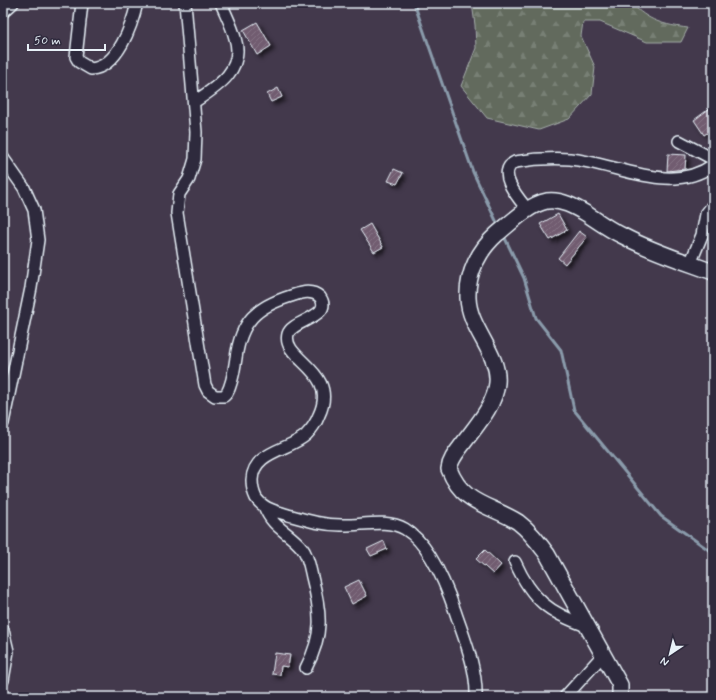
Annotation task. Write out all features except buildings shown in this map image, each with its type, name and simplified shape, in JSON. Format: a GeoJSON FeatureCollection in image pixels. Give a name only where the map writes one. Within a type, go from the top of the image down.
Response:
{"type":"FeatureCollection","features":[{"type":"Feature","properties":{"kind":"main road"},"geometry":{"type":"LineString","coordinates":[[620,697],[620,685],[547,554],[528,530],[506,515],[479,503],[462,492],[449,469],[453,457],[491,403],[497,382],[496,370],[492,357],[474,323],[468,297],[473,268],[489,242],[527,209],[548,201],[562,202],[623,237],[713,272]]}},
{"type":"Feature","properties":{"kind":"street"},"geometry":{"type":"LineString","coordinates":[[3,12],[12,3]]}},
{"type":"Feature","properties":{"kind":"street"},"geometry":{"type":"LineString","coordinates":[[82,3],[76,57],[79,62],[91,69],[103,66],[113,57],[133,19],[137,3]]}},
{"type":"Feature","properties":{"kind":"street"},"geometry":{"type":"LineString","coordinates":[[186,3],[196,132],[195,159],[189,179],[179,194],[177,213],[200,363],[208,391],[215,396],[220,397],[227,393],[233,378],[237,347],[243,329],[254,314],[263,306],[309,292],[317,295],[322,300],[320,311],[288,332],[288,339],[293,352],[319,378],[324,399],[320,414],[313,427],[305,436],[272,453],[256,466],[252,477],[252,487],[257,499],[264,506],[272,510],[326,524],[395,525],[414,536],[432,558],[449,593],[467,647],[473,672],[476,697]]}},
{"type":"Feature","properties":{"kind":"street"},"geometry":{"type":"LineString","coordinates":[[194,102],[220,85],[236,62],[236,39],[221,3]]}},
{"type":"Feature","properties":{"kind":"street"},"geometry":{"type":"LineString","coordinates":[[679,141],[713,159]]}},
{"type":"Feature","properties":{"kind":"street"},"geometry":{"type":"LineString","coordinates":[[3,158],[24,188],[34,210],[38,240],[31,288],[3,423]]}},
{"type":"Feature","properties":{"kind":"street"},"geometry":{"type":"LineString","coordinates":[[527,209],[511,186],[508,179],[507,170],[511,164],[515,162],[547,159],[571,159],[662,178],[695,175],[713,165]]}},
{"type":"Feature","properties":{"kind":"street"},"geometry":{"type":"LineString","coordinates":[[690,264],[702,235],[706,214],[713,205]]}},
{"type":"Feature","properties":{"kind":"street"},"geometry":{"type":"LineString","coordinates":[[264,506],[271,521],[304,549],[310,569],[319,608],[320,623],[318,639],[306,668]]}},
{"type":"Feature","properties":{"kind":"street"},"geometry":{"type":"LineString","coordinates":[[515,562],[520,575],[536,598],[547,608],[560,616],[587,626]]}},
{"type":"Feature","properties":{"kind":"street"},"geometry":{"type":"LineString","coordinates":[[3,630],[8,651],[3,680]]}},
{"type":"Feature","properties":{"kind":"street"},"geometry":{"type":"LineString","coordinates":[[565,697],[603,655]]}},
{"type":"Feature","properties":{"kind":"green space"},"geometry":{"type":"Polygon","coordinates":[[[472,3],[631,3],[650,18],[664,24],[688,28],[681,42],[647,42],[600,22],[583,22],[581,36],[595,67],[592,94],[569,119],[539,130],[487,118],[461,86],[476,48],[472,3]]]}},
{"type":"Feature","properties":{"kind":"waterway"},"geometry":{"type":"LineString","coordinates":[[414,3],[473,172],[499,227]]}},
{"type":"Feature","properties":{"kind":"waterway"},"geometry":{"type":"LineString","coordinates":[[503,234],[524,278],[536,318],[561,350],[574,410],[661,516],[713,553]]}}]}
